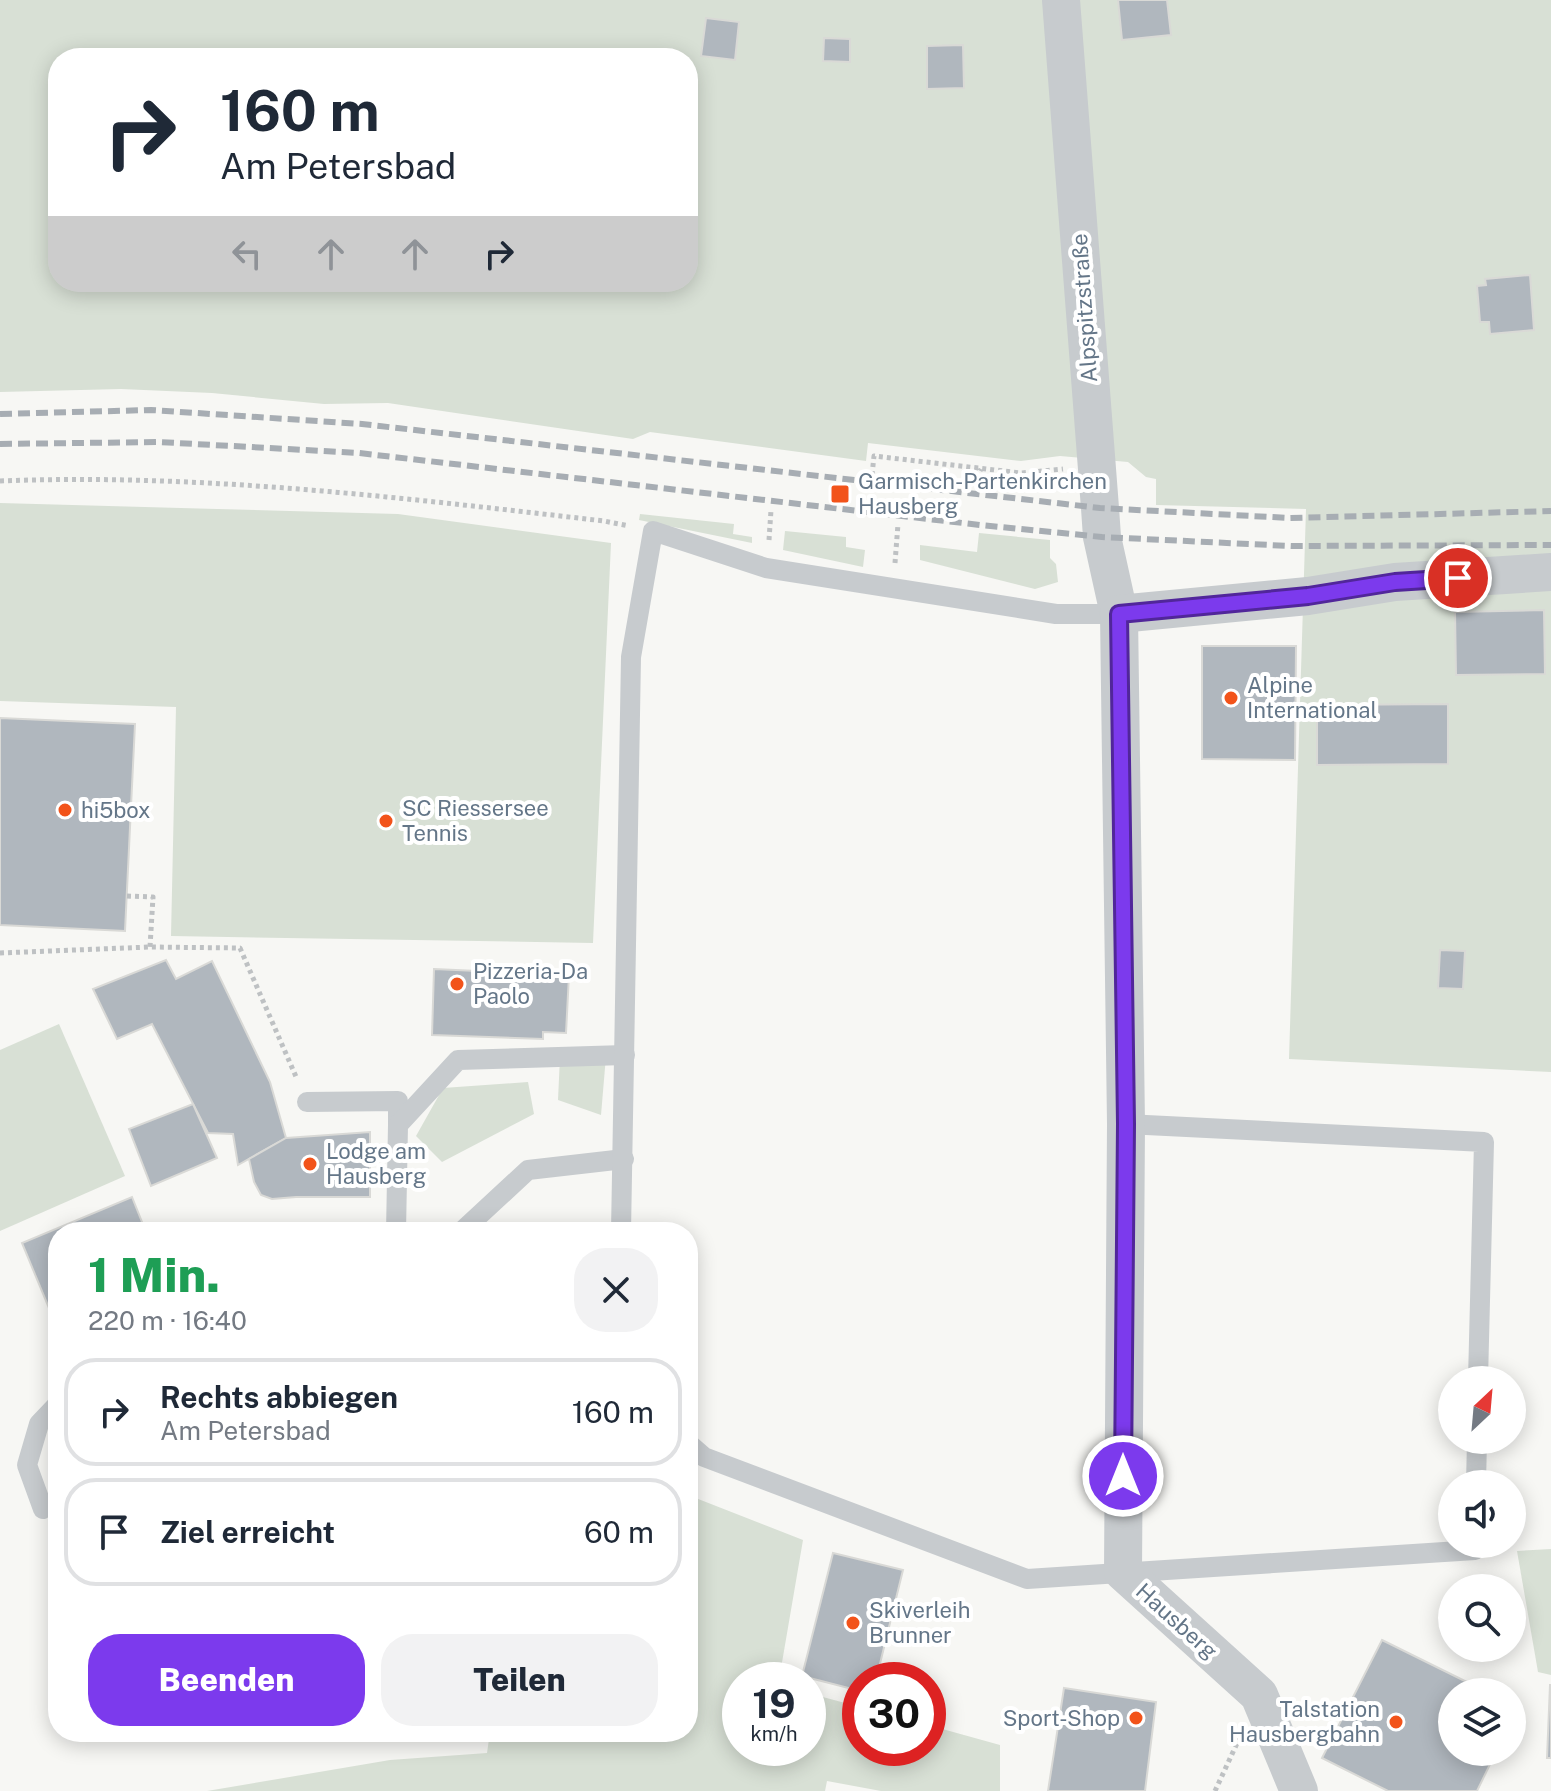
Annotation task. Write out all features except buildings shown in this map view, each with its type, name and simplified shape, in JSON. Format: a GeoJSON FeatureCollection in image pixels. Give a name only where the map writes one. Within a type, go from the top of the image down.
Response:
{"type":"FeatureCollection","features":[{"type":"Feature","properties":{"kind":"street","name":"Alpspitzstraße"},"geometry":{"type":"LineString","coordinates":[[1061,0],[1102,537],[1119,614]]}},
{"type":"Feature","properties":{"kind":"street"},"geometry":{"type":"LineString","coordinates":[[1119,614],[1308,596],[1395,582],[1551,572]]}},
{"type":"Feature","properties":{"kind":"street","name":"Hausberg"},"geometry":{"type":"LineString","coordinates":[[1119,614],[1126,1124],[1123,1572],[1259,1695],[1299,1791]]}},
{"type":"Feature","properties":{"kind":"lane"},"geometry":{"type":"LineString","coordinates":[[621,1222],[631,657],[653,531],[766,568],[1056,614],[1119,614]]}},
{"type":"Feature","properties":{"kind":"lane"},"geometry":{"type":"LineString","coordinates":[[398,1125],[458,1060],[625,1055]]}},
{"type":"Feature","properties":{"kind":"lane"},"geometry":{"type":"LineString","coordinates":[[307,1102],[398,1101],[396,1222]]}},
{"type":"Feature","properties":{"kind":"lane"},"geometry":{"type":"LineString","coordinates":[[1126,1124],[1484,1142],[1478,1366]]}},
{"type":"Feature","properties":{"kind":"lane"},"geometry":{"type":"LineString","coordinates":[[472,1222],[528,1170],[624,1159]]}},
{"type":"Feature","properties":{"kind":"lane"},"geometry":{"type":"LineString","coordinates":[[43,1509],[27,1465],[39,1424],[48,1415]]}},
{"type":"Feature","properties":{"kind":"lane"},"geometry":{"type":"LineString","coordinates":[[698,1452],[704,1457],[1027,1579],[1438,1552]]}},
{"type":"Feature","properties":{"kind":"path"},"geometry":{"type":"LineString","coordinates":[[872,475],[874,456],[1021,473],[1071,468],[1096,470]]}},
{"type":"Feature","properties":{"kind":"path"},"geometry":{"type":"LineString","coordinates":[[948,481],[973,484],[981,469]]}},
{"type":"Feature","properties":{"kind":"path"},"geometry":{"type":"LineString","coordinates":[[0,481],[159,481],[398,497],[604,521],[653,531]]}},
{"type":"Feature","properties":{"kind":"path"},"geometry":{"type":"LineString","coordinates":[[898,524],[894,565],[909,569]]}},
{"type":"Feature","properties":{"kind":"path"},"geometry":{"type":"LineString","coordinates":[[127,896],[153,897],[150,947]]}},
{"type":"Feature","properties":{"kind":"path"},"geometry":{"type":"LineString","coordinates":[[0,953],[150,947],[240,948],[307,1102]]}},
{"type":"Feature","properties":{"kind":"shaded area"},"geometry":{"type":"Polygon","coordinates":[[[0,0],[1551,0],[1551,1072],[1289,1059],[1306,509],[1156,505],[1156,479],[1146,477],[1128,462],[1060,456],[1021,461],[868,443],[866,461],[650,432],[633,439],[388,403],[324,404],[212,393],[121,389],[0,392],[0,0]]]}},
{"type":"Feature","properties":{"kind":"shaded area","name":"SC Riessersee Tennis"},"geometry":{"type":"Polygon","coordinates":[[[0,503],[398,514],[611,543],[593,943],[171,936],[176,707],[0,701],[0,503]]]}},
{"type":"Feature","properties":{"kind":"shaded area"},"geometry":{"type":"Polygon","coordinates":[[[640,514],[734,524],[733,534],[752,537],[752,543],[639,520],[640,514]]]}},
{"type":"Feature","properties":{"kind":"shaded area"},"geometry":{"type":"Polygon","coordinates":[[[785,531],[846,537],[846,547],[865,550],[863,567],[783,550],[785,531]]]}},
{"type":"Feature","properties":{"kind":"shaded area"},"geometry":{"type":"Polygon","coordinates":[[[979,533],[1050,540],[1050,558],[1056,564],[1058,582],[1035,589],[920,560],[920,545],[977,552],[979,533]]]}},
{"type":"Feature","properties":{"kind":"shaded area"},"geometry":{"type":"Polygon","coordinates":[[[59,1024],[125,1176],[0,1231],[0,1050],[59,1024]]]}},
{"type":"Feature","properties":{"kind":"shaded area"},"geometry":{"type":"Polygon","coordinates":[[[606,1056],[601,1115],[558,1100],[560,1057],[606,1056]]]}},
{"type":"Feature","properties":{"kind":"shaded area"},"geometry":{"type":"Polygon","coordinates":[[[528,1082],[534,1114],[442,1162],[416,1136],[443,1088],[528,1082]]]}},
{"type":"Feature","properties":{"kind":"shaded area"},"geometry":{"type":"Polygon","coordinates":[[[698,1499],[803,1540],[782,1662],[722,1662],[722,1766],[826,1766],[826,1698],[842,1702],[842,1766],[946,1766],[946,1730],[1000,1745],[1000,1791],[881,1791],[827,1781],[825,1791],[207,1791],[390,1760],[487,1753],[489,1742],[698,1742],[698,1499]]]}},
{"type":"Feature","properties":{"kind":"shaded area"},"geometry":{"type":"Polygon","coordinates":[[[1551,1549],[1551,1675],[1538,1672],[1526,1603],[1526,1574],[1521,1574],[1518,1558],[1526,1558],[1526,1550],[1551,1549]]]}},
{"type":"Feature","properties":{"kind":"railway"},"geometry":{"type":"LineString","coordinates":[[0,414],[151,410],[362,424],[1100,508],[1290,518],[1551,511]]}},
{"type":"Feature","properties":{"kind":"railway"},"geometry":{"type":"LineString","coordinates":[[0,444],[159,442],[359,453],[1102,537],[1291,546],[1551,545]]}},
{"type":"Feature","properties":{"kind":"place","name":"Garmisch-Partenkirchen Hausberg"},"geometry":{"type":"Point","coordinates":[840,494]}},
{"type":"Feature","properties":{"kind":"place","name":"Alpine International"},"geometry":{"type":"Point","coordinates":[1231,698]}},
{"type":"Feature","properties":{"kind":"place","name":"hi5box"},"geometry":{"type":"Point","coordinates":[65,810]}},
{"type":"Feature","properties":{"kind":"place","name":"SC Riessersee Tennis"},"geometry":{"type":"Point","coordinates":[386,821]}},
{"type":"Feature","properties":{"kind":"place","name":"Pizzeria-Da Paolo"},"geometry":{"type":"Point","coordinates":[457,984]}},
{"type":"Feature","properties":{"kind":"place","name":"Lodge am Hausberg"},"geometry":{"type":"Point","coordinates":[310,1164]}},
{"type":"Feature","properties":{"kind":"place","name":"Skiverleih Brunner"},"geometry":{"type":"Point","coordinates":[853,1623]}},
{"type":"Feature","properties":{"kind":"place","name":"Sport-Shop"},"geometry":{"type":"Point","coordinates":[1136,1718]}},
{"type":"Feature","properties":{"kind":"place","name":"Talstation Hausbergbahn"},"geometry":{"type":"Point","coordinates":[1396,1722]}},
{"type":"Feature","properties":{"kind":"route"},"geometry":{"type":"LineString","coordinates":[[1123,1476],[1126,1124],[1119,614],[1308,596],[1395,582],[1458,578]]}}]}
